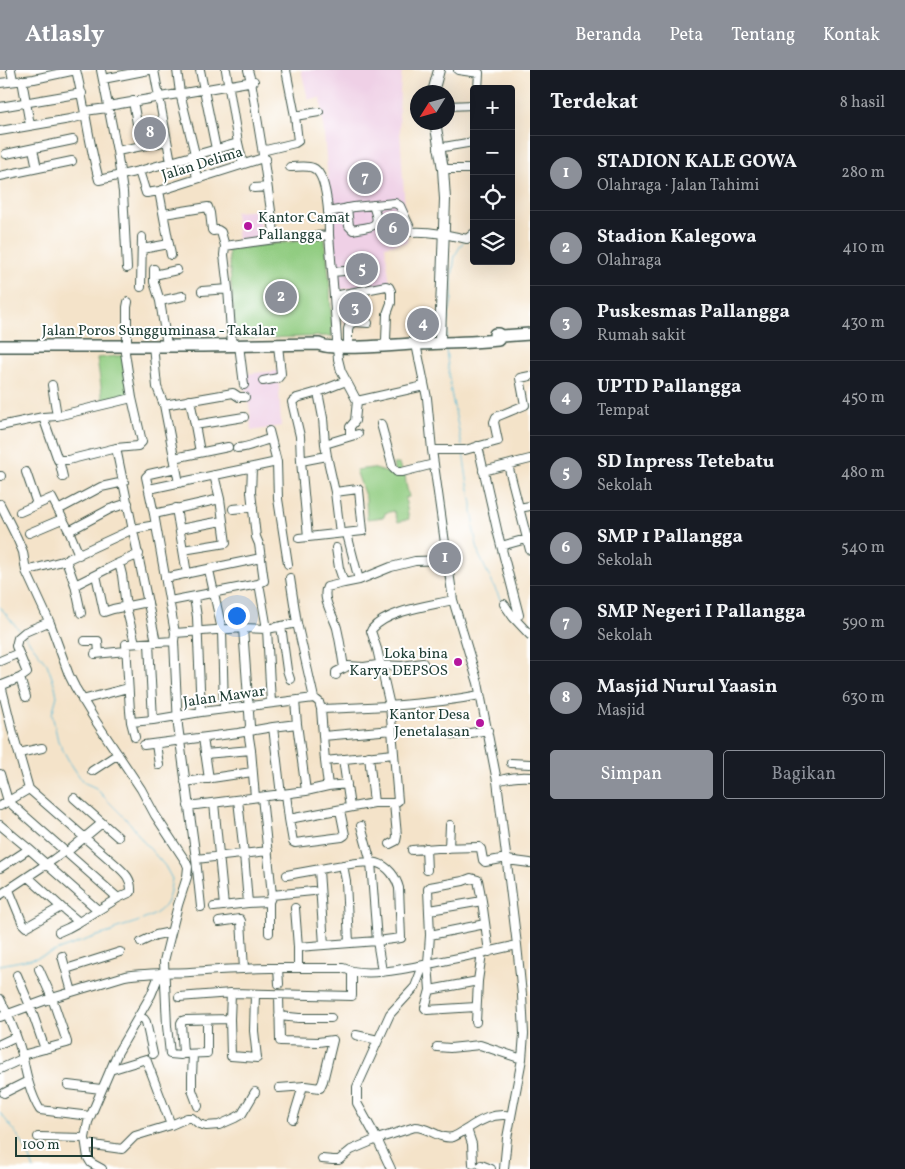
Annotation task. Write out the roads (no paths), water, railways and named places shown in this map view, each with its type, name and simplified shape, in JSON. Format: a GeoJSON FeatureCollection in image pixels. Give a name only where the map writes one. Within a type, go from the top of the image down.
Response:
{"type":"FeatureCollection","features":[{"type":"Feature","properties":{"kind":"highway"},"geometry":{"type":"LineString","coordinates":[[446,340],[498,334],[501,336],[530,334]]}},
{"type":"Feature","properties":{"kind":"highway","name":"Jalan Poros Sungguminasa - Takalar"},"geometry":{"type":"LineString","coordinates":[[341,343],[386,340],[446,340]]}},
{"type":"Feature","properties":{"kind":"highway","name":"Jalan Poros Sungguminasa - Takalar"},"geometry":{"type":"LineString","coordinates":[[0,346],[278,345],[319,344],[322,341],[378,346],[446,340]]}},
{"type":"Feature","properties":{"kind":"main road"},"geometry":{"type":"LineString","coordinates":[[435,85],[438,70]]}},
{"type":"Feature","properties":{"kind":"main road"},"geometry":{"type":"LineString","coordinates":[[435,130],[445,199],[443,234],[446,340]]}},
{"type":"Feature","properties":{"kind":"street"},"geometry":{"type":"LineString","coordinates":[[11,70],[18,80],[30,125]]}},
{"type":"Feature","properties":{"kind":"street"},"geometry":{"type":"LineString","coordinates":[[33,70],[34,79]]}},
{"type":"Feature","properties":{"kind":"street"},"geometry":{"type":"LineString","coordinates":[[0,82],[34,79],[58,72],[76,70],[99,180],[140,171],[238,143]]}},
{"type":"Feature","properties":{"kind":"street"},"geometry":{"type":"LineString","coordinates":[[101,70],[117,151],[124,207],[127,268]]}},
{"type":"Feature","properties":{"kind":"street"},"geometry":{"type":"LineString","coordinates":[[103,79],[149,70]]}},
{"type":"Feature","properties":{"kind":"street"},"geometry":{"type":"LineString","coordinates":[[154,70],[171,162]]}},
{"type":"Feature","properties":{"kind":"street"},"geometry":{"type":"LineString","coordinates":[[177,70],[197,178]]}},
{"type":"Feature","properties":{"kind":"street"},"geometry":{"type":"LineString","coordinates":[[200,70],[216,148]]}},
{"type":"Feature","properties":{"kind":"street"},"geometry":{"type":"LineString","coordinates":[[226,70],[243,164]]}},
{"type":"Feature","properties":{"kind":"street"},"geometry":{"type":"LineString","coordinates":[[248,70],[253,81]]}},
{"type":"Feature","properties":{"kind":"street"},"geometry":{"type":"LineString","coordinates":[[252,70],[264,149],[267,187],[277,239]]}},
{"type":"Feature","properties":{"kind":"street"},"geometry":{"type":"LineString","coordinates":[[264,149],[297,142],[295,116],[286,70]]}},
{"type":"Feature","properties":{"kind":"street"},"geometry":{"type":"LineString","coordinates":[[458,70],[478,72],[478,85]]}},
{"type":"Feature","properties":{"kind":"street"},"geometry":{"type":"LineString","coordinates":[[0,131],[70,120],[86,113],[132,101],[253,81]]}},
{"type":"Feature","properties":{"kind":"street"},"geometry":{"type":"LineString","coordinates":[[0,108],[82,93]]}},
{"type":"Feature","properties":{"kind":"street"},"geometry":{"type":"LineString","coordinates":[[132,101],[141,146]]}},
{"type":"Feature","properties":{"kind":"street"},"geometry":{"type":"LineString","coordinates":[[455,106],[470,105]]}},
{"type":"Feature","properties":{"kind":"street"},"geometry":{"type":"LineString","coordinates":[[295,116],[319,112]]}},
{"type":"Feature","properties":{"kind":"street"},"geometry":{"type":"LineString","coordinates":[[6,154],[74,140]]}},
{"type":"Feature","properties":{"kind":"street"},"geometry":{"type":"LineString","coordinates":[[117,151],[167,141]]}},
{"type":"Feature","properties":{"kind":"street"},"geometry":{"type":"LineString","coordinates":[[438,148],[470,143]]}},
{"type":"Feature","properties":{"kind":"street"},"geometry":{"type":"LineString","coordinates":[[33,149],[37,168]]}},
{"type":"Feature","properties":{"kind":"street"},"geometry":{"type":"LineString","coordinates":[[265,159],[273,216]]}},
{"type":"Feature","properties":{"kind":"street","name":"Jalan Delima"},"geometry":{"type":"LineString","coordinates":[[140,171],[146,193],[159,191],[243,164],[265,159]]}},
{"type":"Feature","properties":{"kind":"street"},"geometry":{"type":"LineString","coordinates":[[0,176],[72,161]]}},
{"type":"Feature","properties":{"kind":"street"},"geometry":{"type":"LineString","coordinates":[[290,167],[312,167],[318,172],[325,190],[334,296],[341,343]]}},
{"type":"Feature","properties":{"kind":"street"},"geometry":{"type":"LineString","coordinates":[[442,169],[470,169]]}},
{"type":"Feature","properties":{"kind":"street"},"geometry":{"type":"LineString","coordinates":[[254,188],[267,187]]}},
{"type":"Feature","properties":{"kind":"street"},"geometry":{"type":"LineString","coordinates":[[159,191],[171,255]]}},
{"type":"Feature","properties":{"kind":"street"},"geometry":{"type":"LineString","coordinates":[[328,212],[396,203],[400,206],[412,232],[424,231],[464,239],[470,236]]}},
{"type":"Feature","properties":{"kind":"street"},"geometry":{"type":"LineString","coordinates":[[347,208],[349,226],[353,230],[369,227],[375,223],[373,205]]}},
{"type":"Feature","properties":{"kind":"street"},"geometry":{"type":"LineString","coordinates":[[164,214],[208,207],[212,230],[221,232],[225,246],[224,254],[235,345],[244,385]]}},
{"type":"Feature","properties":{"kind":"street"},"geometry":{"type":"LineString","coordinates":[[225,246],[329,235]]}},
{"type":"Feature","properties":{"kind":"street"},"geometry":{"type":"LineString","coordinates":[[141,287],[142,238]]}},
{"type":"Feature","properties":{"kind":"street"},"geometry":{"type":"LineString","coordinates":[[142,249],[169,244]]}},
{"type":"Feature","properties":{"kind":"street"},"geometry":{"type":"LineString","coordinates":[[167,345],[154,272],[177,270]]}},
{"type":"Feature","properties":{"kind":"street"},"geometry":{"type":"LineString","coordinates":[[332,272],[356,270]]}},
{"type":"Feature","properties":{"kind":"street"},"geometry":{"type":"LineString","coordinates":[[334,296],[389,287],[391,303],[387,314],[386,340]]}},
{"type":"Feature","properties":{"kind":"street"},"geometry":{"type":"LineString","coordinates":[[202,291],[228,289]]}},
{"type":"Feature","properties":{"kind":"street"},"geometry":{"type":"LineString","coordinates":[[160,301],[183,296]]}},
{"type":"Feature","properties":{"kind":"street"},"geometry":{"type":"LineString","coordinates":[[59,460],[68,460],[116,448],[142,444],[132,398],[126,346],[128,302]]}},
{"type":"Feature","properties":{"kind":"street"},"geometry":{"type":"LineString","coordinates":[[325,444],[354,435],[350,427],[354,421],[357,401],[346,381],[338,358],[341,343],[350,324],[355,322],[368,323]]}},
{"type":"Feature","properties":{"kind":"street"},"geometry":{"type":"LineString","coordinates":[[416,344],[430,418],[432,450],[453,600],[474,668],[497,781],[517,945],[523,1005],[525,1055],[511,1116],[504,1169]]}},
{"type":"Feature","properties":{"kind":"street"},"geometry":{"type":"LineString","coordinates":[[153,345],[157,387],[164,405],[179,483]]}},
{"type":"Feature","properties":{"kind":"street"},"geometry":{"type":"LineString","coordinates":[[263,381],[279,377],[281,374],[278,345]]}},
{"type":"Feature","properties":{"kind":"street"},"geometry":{"type":"LineString","coordinates":[[432,450],[463,450],[498,441],[494,422],[496,417],[528,404],[520,378],[530,376]]}},
{"type":"Feature","properties":{"kind":"street"},"geometry":{"type":"LineString","coordinates":[[308,536],[300,460],[300,436],[292,402],[297,398],[346,381]]}},
{"type":"Feature","properties":{"kind":"street"},"geometry":{"type":"LineString","coordinates":[[52,385],[57,416]]}},
{"type":"Feature","properties":{"kind":"street"},"geometry":{"type":"LineString","coordinates":[[357,401],[424,386]]}},
{"type":"Feature","properties":{"kind":"street"},"geometry":{"type":"LineString","coordinates":[[318,392],[327,456],[343,534],[359,580]]}},
{"type":"Feature","properties":{"kind":"street"},"geometry":{"type":"LineString","coordinates":[[164,405],[233,393],[239,397],[245,397]]}},
{"type":"Feature","properties":{"kind":"street"},"geometry":{"type":"LineString","coordinates":[[0,426],[57,416],[132,398]]}},
{"type":"Feature","properties":{"kind":"street"},"geometry":{"type":"LineString","coordinates":[[190,400],[200,452]]}},
{"type":"Feature","properties":{"kind":"street"},"geometry":{"type":"LineString","coordinates":[[43,417],[59,460],[63,477]]}},
{"type":"Feature","properties":{"kind":"street"},"geometry":{"type":"LineString","coordinates":[[196,425],[244,417]]}},
{"type":"Feature","properties":{"kind":"street"},"geometry":{"type":"LineString","coordinates":[[381,424],[393,468],[397,472],[434,464]]}},
{"type":"Feature","properties":{"kind":"street"},"geometry":{"type":"LineString","coordinates":[[269,430],[277,462],[278,498],[288,564]]}},
{"type":"Feature","properties":{"kind":"street"},"geometry":{"type":"LineString","coordinates":[[237,448],[271,439]]}},
{"type":"Feature","properties":{"kind":"street"},"geometry":{"type":"LineString","coordinates":[[478,446],[519,615]]}},
{"type":"Feature","properties":{"kind":"street"},"geometry":{"type":"LineString","coordinates":[[174,458],[228,447]]}},
{"type":"Feature","properties":{"kind":"street"},"geometry":{"type":"LineString","coordinates":[[116,448],[148,602],[153,642],[153,720]]}},
{"type":"Feature","properties":{"kind":"street"},"geometry":{"type":"LineString","coordinates":[[300,460],[327,456]]}},
{"type":"Feature","properties":{"kind":"street"},"geometry":{"type":"LineString","coordinates":[[483,471],[530,459]]}},
{"type":"Feature","properties":{"kind":"street"},"geometry":{"type":"LineString","coordinates":[[149,489],[277,462]]}},
{"type":"Feature","properties":{"kind":"street"},"geometry":{"type":"LineString","coordinates":[[508,465],[530,550]]}},
{"type":"Feature","properties":{"kind":"street"},"geometry":{"type":"LineString","coordinates":[[176,468],[147,475],[146,477],[170,601],[175,637],[177,716],[201,907]]}},
{"type":"Feature","properties":{"kind":"street"},"geometry":{"type":"LineString","coordinates":[[170,601],[263,583],[260,544],[256,537],[251,492],[252,468]]}},
{"type":"Feature","properties":{"kind":"street"},"geometry":{"type":"LineString","coordinates":[[26,472],[37,504]]}},
{"type":"Feature","properties":{"kind":"street"},"geometry":{"type":"LineString","coordinates":[[183,550],[226,543],[220,499],[214,475]]}},
{"type":"Feature","properties":{"kind":"street"},"geometry":{"type":"LineString","coordinates":[[58,510],[101,487],[124,482]]}},
{"type":"Feature","properties":{"kind":"street"},"geometry":{"type":"LineString","coordinates":[[299,538],[363,531],[360,492],[358,489],[335,492]]}},
{"type":"Feature","properties":{"kind":"street"},"geometry":{"type":"LineString","coordinates":[[20,512],[51,498],[69,531],[79,555]]}},
{"type":"Feature","properties":{"kind":"street"},"geometry":{"type":"LineString","coordinates":[[154,514],[220,499]]}},
{"type":"Feature","properties":{"kind":"street"},"geometry":{"type":"LineString","coordinates":[[69,531],[110,509],[128,503]]}},
{"type":"Feature","properties":{"kind":"street"},"geometry":{"type":"LineString","coordinates":[[0,504],[23,552],[26,571],[50,622],[69,675],[82,700],[141,789],[188,867],[186,884],[178,905],[162,973],[169,1052],[171,1055],[207,1053],[207,1020]]}},
{"type":"Feature","properties":{"kind":"street"},"geometry":{"type":"LineString","coordinates":[[519,508],[530,506]]}},
{"type":"Feature","properties":{"kind":"street"},"geometry":{"type":"LineString","coordinates":[[233,509],[253,507]]}},
{"type":"Feature","properties":{"kind":"street"},"geometry":{"type":"LineString","coordinates":[[176,508],[187,574]]}},
{"type":"Feature","properties":{"kind":"street"},"geometry":{"type":"LineString","coordinates":[[29,533],[62,519]]}},
{"type":"Feature","properties":{"kind":"street"},"geometry":{"type":"LineString","coordinates":[[180,529],[222,521]]}},
{"type":"Feature","properties":{"kind":"street"},"geometry":{"type":"LineString","coordinates":[[26,571],[79,555],[133,529],[156,525]]}},
{"type":"Feature","properties":{"kind":"street"},"geometry":{"type":"LineString","coordinates":[[501,546],[528,538]]}},
{"type":"Feature","properties":{"kind":"street"},"geometry":{"type":"LineString","coordinates":[[336,548],[338,568],[344,583]]}},
{"type":"Feature","properties":{"kind":"street"},"geometry":{"type":"LineString","coordinates":[[76,585],[119,562],[139,554]]}},
{"type":"Feature","properties":{"kind":"street"},"geometry":{"type":"LineString","coordinates":[[165,578],[261,558]]}},
{"type":"Feature","properties":{"kind":"street"},"geometry":{"type":"LineString","coordinates":[[66,560],[76,585],[81,613]]}},
{"type":"Feature","properties":{"kind":"street"},"geometry":{"type":"LineString","coordinates":[[344,668],[336,625],[325,591],[327,587],[359,580],[391,567],[415,561],[447,560]]}},
{"type":"Feature","properties":{"kind":"street"},"geometry":{"type":"LineString","coordinates":[[119,562],[126,607],[135,643]]}},
{"type":"Feature","properties":{"kind":"street"},"geometry":{"type":"LineString","coordinates":[[209,570],[222,630],[224,709]]}},
{"type":"Feature","properties":{"kind":"street"},"geometry":{"type":"LineString","coordinates":[[96,575],[104,612],[148,602]]}},
{"type":"Feature","properties":{"kind":"street"},"geometry":{"type":"LineString","coordinates":[[290,578],[297,624],[318,703],[328,786]]}},
{"type":"Feature","properties":{"kind":"street"},"geometry":{"type":"LineString","coordinates":[[260,589],[267,629],[271,703]]}},
{"type":"Feature","properties":{"kind":"street"},"geometry":{"type":"LineString","coordinates":[[194,597],[198,632],[201,712]]}},
{"type":"Feature","properties":{"kind":"street"},"geometry":{"type":"LineString","coordinates":[[289,819],[374,803],[394,803],[398,800],[390,706],[371,631],[372,627],[382,620],[402,612],[453,600]]}},
{"type":"Feature","properties":{"kind":"street"},"geometry":{"type":"LineString","coordinates":[[504,604],[513,617],[530,634]]}},
{"type":"Feature","properties":{"kind":"street"},"geometry":{"type":"LineString","coordinates":[[240,612],[243,628],[252,772],[259,797],[268,851],[269,933]]}},
{"type":"Feature","properties":{"kind":"street"},"geometry":{"type":"LineString","coordinates":[[50,622],[25,632],[18,638],[16,645],[27,672],[24,676],[1,686],[19,753],[30,789],[127,875],[132,891],[59,932]]}},
{"type":"Feature","properties":{"kind":"street"},"geometry":{"type":"LineString","coordinates":[[135,737],[131,722],[126,644],[153,642],[198,632],[243,628],[267,629],[297,624]]}},
{"type":"Feature","properties":{"kind":"street"},"geometry":{"type":"LineString","coordinates":[[281,626],[290,679]]}},
{"type":"Feature","properties":{"kind":"street"},"geometry":{"type":"LineString","coordinates":[[85,641],[96,640],[98,643],[108,641]]}},
{"type":"Feature","properties":{"kind":"street"},"geometry":{"type":"LineString","coordinates":[[98,643],[97,654],[126,651]]}},
{"type":"Feature","properties":{"kind":"street"},"geometry":{"type":"LineString","coordinates":[[0,661],[19,653]]}},
{"type":"Feature","properties":{"kind":"street"},"geometry":{"type":"LineString","coordinates":[[336,675],[336,672],[352,666],[402,666],[423,663]]}},
{"type":"Feature","properties":{"kind":"street"},"geometry":{"type":"LineString","coordinates":[[20,678],[26,697]]}},
{"type":"Feature","properties":{"kind":"street"},"geometry":{"type":"LineString","coordinates":[[82,700],[128,688]]}},
{"type":"Feature","properties":{"kind":"street","name":"Jalan Mawar"},"geometry":{"type":"LineString","coordinates":[[131,722],[295,701],[390,706],[449,701],[480,695]]}},
{"type":"Feature","properties":{"kind":"street"},"geometry":{"type":"LineString","coordinates":[[295,701],[306,791]]}},
{"type":"Feature","properties":{"kind":"street"},"geometry":{"type":"LineString","coordinates":[[144,745],[298,724]]}},
{"type":"Feature","properties":{"kind":"street"},"geometry":{"type":"LineString","coordinates":[[273,727],[283,794],[293,842],[342,837],[345,835],[340,810]]}},
{"type":"Feature","properties":{"kind":"street"},"geometry":{"type":"LineString","coordinates":[[323,736],[392,730]]}},
{"type":"Feature","properties":{"kind":"street"},"geometry":{"type":"LineString","coordinates":[[454,735],[488,730]]}},
{"type":"Feature","properties":{"kind":"street"},"geometry":{"type":"LineString","coordinates":[[203,738],[209,779]]}},
{"type":"Feature","properties":{"kind":"street"},"geometry":{"type":"LineString","coordinates":[[156,744],[159,765]]}},
{"type":"Feature","properties":{"kind":"street"},"geometry":{"type":"LineString","coordinates":[[19,753],[42,748]]}},
{"type":"Feature","properties":{"kind":"street"},"geometry":{"type":"LineString","coordinates":[[205,754],[251,750]]}},
{"type":"Feature","properties":{"kind":"street"},"geometry":{"type":"LineString","coordinates":[[92,771],[118,754]]}},
{"type":"Feature","properties":{"kind":"street"},"geometry":{"type":"LineString","coordinates":[[325,761],[394,754]]}},
{"type":"Feature","properties":{"kind":"street"},"geometry":{"type":"LineString","coordinates":[[369,756],[374,803]]}},
{"type":"Feature","properties":{"kind":"street"},"geometry":{"type":"LineString","coordinates":[[343,759],[350,807]]}},
{"type":"Feature","properties":{"kind":"street"},"geometry":{"type":"LineString","coordinates":[[511,763],[530,764]]}},
{"type":"Feature","properties":{"kind":"street"},"geometry":{"type":"LineString","coordinates":[[186,782],[252,772]]}},
{"type":"Feature","properties":{"kind":"street"},"geometry":{"type":"LineString","coordinates":[[0,774],[8,801],[118,898]]}},
{"type":"Feature","properties":{"kind":"street"},"geometry":{"type":"LineString","coordinates":[[497,781],[530,777]]}},
{"type":"Feature","properties":{"kind":"street"},"geometry":{"type":"LineString","coordinates":[[188,806],[347,784]]}},
{"type":"Feature","properties":{"kind":"street"},"geometry":{"type":"LineString","coordinates":[[0,806],[30,789]]}},
{"type":"Feature","properties":{"kind":"street"},"geometry":{"type":"LineString","coordinates":[[74,798],[118,837]]}},
{"type":"Feature","properties":{"kind":"street"},"geometry":{"type":"LineString","coordinates":[[238,800],[248,903]]}},
{"type":"Feature","properties":{"kind":"street"},"geometry":{"type":"LineString","coordinates":[[214,803],[224,906]]}},
{"type":"Feature","properties":{"kind":"street"},"geometry":{"type":"LineString","coordinates":[[390,844],[396,841],[397,836],[394,803]]}},
{"type":"Feature","properties":{"kind":"street"},"geometry":{"type":"LineString","coordinates":[[0,895],[66,852],[102,823]]}},
{"type":"Feature","properties":{"kind":"street"},"geometry":{"type":"LineString","coordinates":[[361,826],[371,862],[377,941],[382,971]]}},
{"type":"Feature","properties":{"kind":"street"},"geometry":{"type":"LineString","coordinates":[[449,848],[450,826]]}},
{"type":"Feature","properties":{"kind":"street"},"geometry":{"type":"LineString","coordinates":[[2,829],[47,864],[98,910]]}},
{"type":"Feature","properties":{"kind":"street"},"geometry":{"type":"LineString","coordinates":[[412,850],[426,848],[480,848],[485,862],[507,859],[530,863]]}},
{"type":"Feature","properties":{"kind":"street"},"geometry":{"type":"LineString","coordinates":[[426,848],[427,870]]}},
{"type":"Feature","properties":{"kind":"street"},"geometry":{"type":"LineString","coordinates":[[0,868],[29,849]]}},
{"type":"Feature","properties":{"kind":"street"},"geometry":{"type":"LineString","coordinates":[[196,859],[268,851]]}},
{"type":"Feature","properties":{"kind":"street"},"geometry":{"type":"LineString","coordinates":[[288,875],[371,862],[380,864],[389,870],[397,880],[399,888],[401,938],[298,947]]}},
{"type":"Feature","properties":{"kind":"street"},"geometry":{"type":"LineString","coordinates":[[343,865],[346,881],[349,943]]}},
{"type":"Feature","properties":{"kind":"street"},"geometry":{"type":"LineString","coordinates":[[319,870],[324,945]]}},
{"type":"Feature","properties":{"kind":"street"},"geometry":{"type":"LineString","coordinates":[[28,877],[79,922]]}},
{"type":"Feature","properties":{"kind":"street"},"geometry":{"type":"LineString","coordinates":[[391,1169],[357,1103],[357,1087],[390,1014],[414,987],[425,965],[430,935],[428,889],[471,878],[478,880],[485,924],[486,952],[478,981],[476,1022]]}},
{"type":"Feature","properties":{"kind":"street"},"geometry":{"type":"LineString","coordinates":[[186,884],[198,884]]}},
{"type":"Feature","properties":{"kind":"street"},"geometry":{"type":"LineString","coordinates":[[9,890],[26,927],[61,907]]}},
{"type":"Feature","properties":{"kind":"street"},"geometry":{"type":"LineString","coordinates":[[214,907],[313,891]]}},
{"type":"Feature","properties":{"kind":"street"},"geometry":{"type":"LineString","coordinates":[[430,910],[482,901]]}},
{"type":"Feature","properties":{"kind":"street"},"geometry":{"type":"LineString","coordinates":[[295,908],[298,968]]}},
{"type":"Feature","properties":{"kind":"street"},"geometry":{"type":"LineString","coordinates":[[219,922],[241,920],[244,969]]}},
{"type":"Feature","properties":{"kind":"street"},"geometry":{"type":"LineString","coordinates":[[430,935],[485,924]]}},
{"type":"Feature","properties":{"kind":"street"},"geometry":{"type":"LineString","coordinates":[[141,942],[156,935],[171,932]]}},
{"type":"Feature","properties":{"kind":"street"},"geometry":{"type":"LineString","coordinates":[[4,1016],[52,998],[125,976],[153,973],[278,968],[343,968],[352,972],[382,971],[425,965],[517,945]]}},
{"type":"Feature","properties":{"kind":"street"},"geometry":{"type":"LineString","coordinates":[[66,970],[120,952]]}},
{"type":"Feature","properties":{"kind":"street"},"geometry":{"type":"LineString","coordinates":[[62,956],[72,992]]}},
{"type":"Feature","properties":{"kind":"street"},"geometry":{"type":"LineString","coordinates":[[425,965],[430,990],[425,1008],[427,1010],[476,1007]]}},
{"type":"Feature","properties":{"kind":"street"},"geometry":{"type":"LineString","coordinates":[[278,968],[279,984]]}},
{"type":"Feature","properties":{"kind":"street"},"geometry":{"type":"LineString","coordinates":[[0,1069],[22,1057],[67,1043],[52,998],[39,969]]}},
{"type":"Feature","properties":{"kind":"street"},"geometry":{"type":"LineString","coordinates":[[179,997],[231,994],[352,996],[352,972]]}},
{"type":"Feature","properties":{"kind":"street"},"geometry":{"type":"LineString","coordinates":[[102,1169],[89,1161],[88,1158],[86,1141],[88,1122],[118,1052],[162,973]]}},
{"type":"Feature","properties":{"kind":"street"},"geometry":{"type":"LineString","coordinates":[[17,975],[45,1049]]}},
{"type":"Feature","properties":{"kind":"street"},"geometry":{"type":"LineString","coordinates":[[430,990],[478,981]]}},
{"type":"Feature","properties":{"kind":"street"},"geometry":{"type":"LineString","coordinates":[[231,994],[231,1056],[257,1058],[254,1014],[255,994]]}},
{"type":"Feature","properties":{"kind":"street"},"geometry":{"type":"LineString","coordinates":[[279,995],[280,1041],[318,1042],[333,1040],[319,1089],[310,1086],[279,1088]]}},
{"type":"Feature","properties":{"kind":"street"},"geometry":{"type":"LineString","coordinates":[[0,1000],[4,1016],[16,1037],[28,1081],[38,1108],[42,1111],[90,1116]]}},
{"type":"Feature","properties":{"kind":"street"},"geometry":{"type":"LineString","coordinates":[[138,1016],[146,1022],[153,1054]]}},
{"type":"Feature","properties":{"kind":"street"},"geometry":{"type":"LineString","coordinates":[[279,1016],[332,1018]]}},
{"type":"Feature","properties":{"kind":"street"},"geometry":{"type":"LineString","coordinates":[[182,1054],[182,1021],[230,1019]]}},
{"type":"Feature","properties":{"kind":"street"},"geometry":{"type":"LineString","coordinates":[[356,1035],[378,1040]]}},
{"type":"Feature","properties":{"kind":"street"},"geometry":{"type":"LineString","coordinates":[[0,1044],[16,1037]]}},
{"type":"Feature","properties":{"kind":"street"},"geometry":{"type":"LineString","coordinates":[[437,1047],[450,1048],[480,1045],[525,1055]]}},
{"type":"Feature","properties":{"kind":"street"},"geometry":{"type":"LineString","coordinates":[[193,1054],[192,1090],[198,1106]]}},
{"type":"Feature","properties":{"kind":"street"},"geometry":{"type":"LineString","coordinates":[[110,1070],[146,1059],[170,1125]]}},
{"type":"Feature","properties":{"kind":"street"},"geometry":{"type":"LineString","coordinates":[[4,1093],[28,1081]]}},
{"type":"Feature","properties":{"kind":"street"},"geometry":{"type":"LineString","coordinates":[[68,1085],[101,1089]]}},
{"type":"Feature","properties":{"kind":"street"},"geometry":{"type":"LineString","coordinates":[[293,1119],[303,1086]]}},
{"type":"Feature","properties":{"kind":"street"},"geometry":{"type":"LineString","coordinates":[[38,1137],[86,1141],[122,1149],[135,1136],[187,1118],[206,1126],[219,1125],[242,1114],[255,1092]]}},
{"type":"Feature","properties":{"kind":"street"},"geometry":{"type":"LineString","coordinates":[[322,1159],[339,1160],[351,1150],[377,1139],[415,1127],[427,1129],[441,1137],[449,1138],[493,1116],[499,1114],[511,1116]]}},
{"type":"Feature","properties":{"kind":"street"},"geometry":{"type":"LineString","coordinates":[[467,1129],[472,1144],[473,1164]]}},
{"type":"Feature","properties":{"kind":"street"},"geometry":{"type":"LineString","coordinates":[[481,1165],[491,1169]]}},
{"type":"Feature","properties":{"kind":"waterway"},"geometry":{"type":"LineString","coordinates":[[447,337],[455,255],[463,242]]}},
{"type":"Feature","properties":{"kind":"waterway"},"geometry":{"type":"LineString","coordinates":[[446,349],[451,392],[462,446]]}},
{"type":"Feature","properties":{"kind":"waterway"},"geometry":{"type":"LineString","coordinates":[[463,452],[472,504],[473,527],[479,555],[501,601]]}},
{"type":"Feature","properties":{"kind":"waterway"},"geometry":{"type":"LineString","coordinates":[[0,607],[20,631]]}},
{"type":"Feature","properties":{"kind":"waterway"},"geometry":{"type":"LineString","coordinates":[[0,965],[36,958],[149,917],[160,910],[166,903],[172,879],[165,866],[130,823],[96,788],[83,782],[69,761],[58,741],[52,714],[57,696],[55,686],[47,664],[25,636]]}},
{"type":"Feature","properties":{"kind":"waterway"},"geometry":{"type":"LineString","coordinates":[[0,1113],[20,1139],[34,1169]]}},
{"type":"Feature","properties":{"kind":"place","name":"Masjid Nurul Yaasin"},"geometry":{"type":"Point","coordinates":[150,133]}},
{"type":"Feature","properties":{"kind":"place","name":"SMP Negeri I Pallangga"},"geometry":{"type":"Point","coordinates":[365,178]}},
{"type":"Feature","properties":{"kind":"place","name":"Kantor Camat Pallangga"},"geometry":{"type":"Point","coordinates":[248,226]}},
{"type":"Feature","properties":{"kind":"place","name":"SMP 1 Pallangga"},"geometry":{"type":"Point","coordinates":[393,229]}},
{"type":"Feature","properties":{"kind":"place","name":"SD Inpress Tetebatu"},"geometry":{"type":"Point","coordinates":[362,269]}},
{"type":"Feature","properties":{"kind":"place","name":"Stadion Kalegowa"},"geometry":{"type":"Point","coordinates":[281,297]}},
{"type":"Feature","properties":{"kind":"place","name":"Puskesmas Pallangga"},"geometry":{"type":"Point","coordinates":[355,308]}},
{"type":"Feature","properties":{"kind":"place","name":"UPTD Pallangga"},"geometry":{"type":"Point","coordinates":[423,324]}},
{"type":"Feature","properties":{"kind":"place","name":"STADION KALE GOWA"},"geometry":{"type":"Point","coordinates":[445,558]}},
{"type":"Feature","properties":{"kind":"place","name":"Loka bina Karya DEPSOS"},"geometry":{"type":"Point","coordinates":[458,662]}},
{"type":"Feature","properties":{"kind":"place","name":"Kantor Desa Jenetalasan"},"geometry":{"type":"Point","coordinates":[480,723]}}]}
